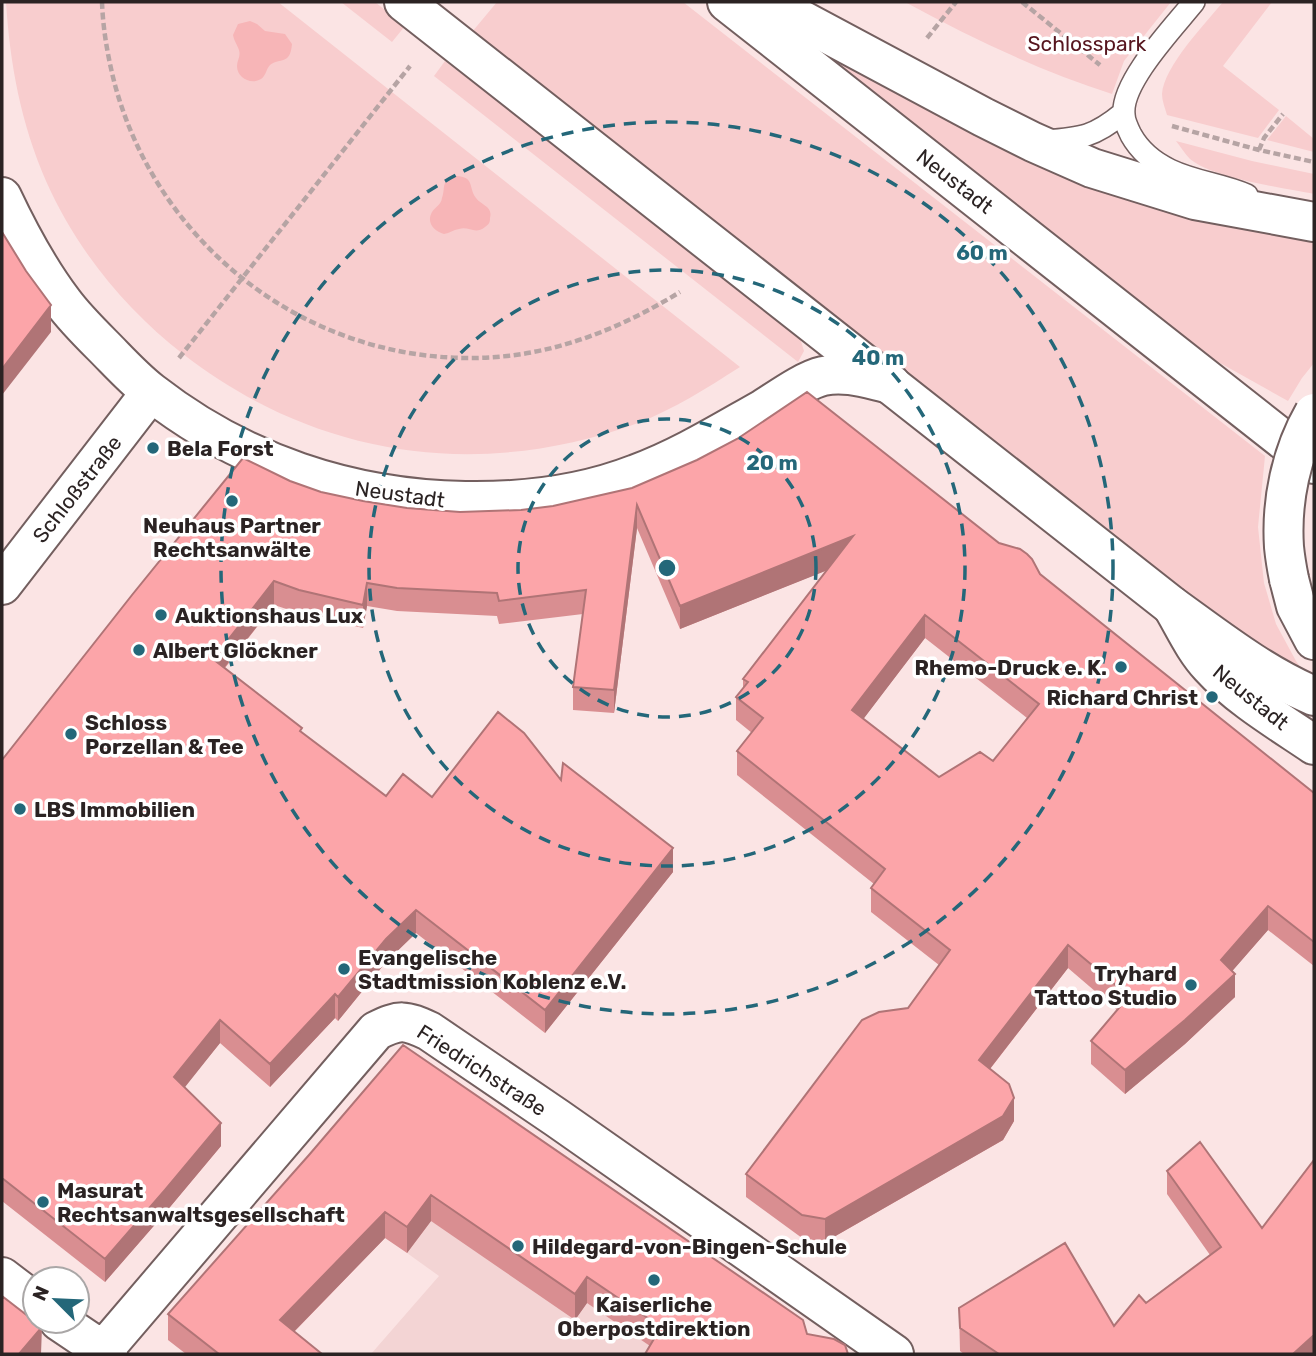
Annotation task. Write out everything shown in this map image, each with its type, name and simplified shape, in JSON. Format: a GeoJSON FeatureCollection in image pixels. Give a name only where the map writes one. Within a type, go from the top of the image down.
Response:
{"type":"FeatureCollection","features":[{"type":"Feature","properties":{"kind":"street","name":"Neustadt"},"geometry":{"type":"LineString","coordinates":[[404,2],[1172,606],[1256,666],[1314,696]]}},
{"type":"Feature","properties":{"kind":"street","name":"Neustadt"},"geometry":{"type":"LineString","coordinates":[[727,2],[1314,464]]}},
{"type":"Feature","properties":{"kind":"street"},"geometry":{"type":"LineString","coordinates":[[768,2],[1033,142],[1092,168],[1184,197],[1307,221]]}},
{"type":"Feature","properties":{"kind":"street","name":"Neustadt"},"geometry":{"type":"LineString","coordinates":[[2,197],[29,250],[64,303],[127,371],[151,392],[187,418],[259,458],[292,471],[380,494],[431,500],[477,501],[556,496],[598,487],[674,458],[821,377],[852,375],[891,384]]}},
{"type":"Feature","properties":{"kind":"street","name":"Schloßstraße"},"geometry":{"type":"LineString","coordinates":[[2,585],[151,392]]}},
{"type":"Feature","properties":{"kind":"street"},"geometry":{"type":"LineString","coordinates":[[1314,413],[1306,427],[1290,472],[1285,505],[1284,546],[1296,606],[1314,640]]}},
{"type":"Feature","properties":{"kind":"street","name":"Neustadt"},"geometry":{"type":"LineString","coordinates":[[1172,606],[1210,666],[1245,697],[1314,745]]}},
{"type":"Feature","properties":{"kind":"street","name":"Friedrichstraße"},"geometry":{"type":"LineString","coordinates":[[104,1353],[376,1031],[395,1022],[414,1024],[429,1031],[894,1354]]}},
{"type":"Feature","properties":{"kind":"street"},"geometry":{"type":"LineString","coordinates":[[2,1277],[21,1291]]}},
{"type":"Feature","properties":{"kind":"street"},"geometry":{"type":"LineString","coordinates":[[79,1335],[104,1353]]}},
{"type":"Feature","properties":{"kind":"lane"},"geometry":{"type":"LineString","coordinates":[[1194,2],[1143,64],[1131,87],[1124,113],[1128,129],[1137,146],[1150,159],[1171,170],[1234,189],[1307,221]]}},
{"type":"Feature","properties":{"kind":"lane"},"geometry":{"type":"LineString","coordinates":[[1033,142],[1091,135],[1124,113]]}},
{"type":"Feature","properties":{"kind":"path"},"geometry":{"type":"LineString","coordinates":[[102,2],[111,70],[130,130],[158,186],[176,211],[218,258],[242,278],[294,313],[322,327],[381,347],[453,357],[506,356],[567,345],[625,323],[680,292]]}},
{"type":"Feature","properties":{"kind":"path"},"geometry":{"type":"LineString","coordinates":[[927,38],[956,2]]}},
{"type":"Feature","properties":{"kind":"path"},"geometry":{"type":"LineString","coordinates":[[1022,2],[1104,69],[1131,87]]}},
{"type":"Feature","properties":{"kind":"path"},"geometry":{"type":"LineString","coordinates":[[151,392],[413,62]]}},
{"type":"Feature","properties":{"kind":"path"},"geometry":{"type":"LineString","coordinates":[[1124,113],[1259,150],[1314,162]]}},
{"type":"Feature","properties":{"kind":"path"},"geometry":{"type":"LineString","coordinates":[[1259,150],[1264,138],[1283,114]]}},
{"type":"Feature","properties":{"kind":"shaded area"},"geometry":{"type":"Polygon","coordinates":[[[250,21],[265,31],[285,34],[292,44],[287,58],[270,65],[263,78],[257,81],[249,81],[239,74],[239,52],[233,35],[238,24],[250,21]]]}},
{"type":"Feature","properties":{"kind":"shaded area"},"geometry":{"type":"Polygon","coordinates":[[[456,176],[469,180],[476,198],[490,211],[490,221],[478,230],[463,228],[444,234],[432,226],[430,216],[441,200],[444,184],[456,176]]]}},
{"type":"Feature","properties":{"kind":"shaded area"},"geometry":{"type":"Polygon","coordinates":[[[451,1192],[813,1354],[371,1354],[439,1276],[407,1253],[451,1192]]]}},
{"type":"Feature","properties":{"kind":"green space"},"geometry":{"type":"Polygon","coordinates":[[[6,2],[278,2],[740,367],[677,405],[638,423],[578,441],[519,451],[459,454],[401,449],[344,437],[288,417],[235,389],[183,354],[141,318],[87,254],[58,206],[37,159],[23,115],[14,71],[6,2]]]}},
{"type":"Feature","properties":{"kind":"green space"},"geometry":{"type":"Polygon","coordinates":[[[341,2],[375,2],[405,26],[392,42],[341,2]]]}},
{"type":"Feature","properties":{"kind":"green space"},"geometry":{"type":"Polygon","coordinates":[[[497,2],[683,2],[1265,456],[1258,527],[1264,583],[1276,624],[1306,675],[1233,633],[472,32],[497,2]]]}},
{"type":"Feature","properties":{"kind":"green space","name":"Schlosspark"},"geometry":{"type":"Polygon","coordinates":[[[905,2],[1171,2],[1124,61],[1112,94],[1006,53],[905,2]]]}},
{"type":"Feature","properties":{"kind":"green space"},"geometry":{"type":"Polygon","coordinates":[[[1223,2],[1272,2],[1223,66],[1279,110],[1258,138],[1167,115],[1163,102],[1164,83],[1177,58],[1223,2]]]}},
{"type":"Feature","properties":{"kind":"green space"},"geometry":{"type":"Polygon","coordinates":[[[807,39],[965,130],[1071,178],[1186,217],[1314,242],[1314,363],[1288,401],[1179,340],[805,47],[807,39]]]}},
{"type":"Feature","properties":{"kind":"green space"},"geometry":{"type":"Polygon","coordinates":[[[445,61],[799,335],[804,351],[798,362],[434,76],[445,61]]]}},
{"type":"Feature","properties":{"kind":"green space"},"geometry":{"type":"Polygon","coordinates":[[[1286,116],[1314,139],[1314,152],[1267,140],[1286,116]]]}},
{"type":"Feature","properties":{"kind":"green space"},"geometry":{"type":"Polygon","coordinates":[[[1176,141],[1314,174],[1314,194],[1215,172],[1190,159],[1176,141]]]}},
{"type":"Feature","properties":{"kind":"building"},"geometry":{"type":"Polygon","coordinates":[[[2,232],[51,305],[2,369],[2,232]]]}},
{"type":"Feature","properties":{"kind":"building"},"geometry":{"type":"Polygon","coordinates":[[[807,392],[999,543],[1027,554],[1040,574],[1314,793],[1314,942],[1268,906],[1221,960],[1235,974],[1125,1070],[1091,1041],[1129,996],[1068,945],[979,1060],[1009,1084],[1014,1098],[1003,1116],[825,1219],[802,1215],[746,1174],[862,1020],[879,1012],[908,1008],[950,950],[871,888],[885,869],[737,751],[763,718],[736,697],[748,682],[743,679],[853,536],[680,606],[637,505],[614,690],[573,687],[586,590],[499,601],[497,593],[397,588],[367,583],[363,605],[299,590],[274,581],[213,659],[302,728],[300,731],[386,796],[403,774],[432,797],[498,712],[524,733],[561,780],[563,763],[673,848],[545,1010],[416,910],[386,939],[338,997],[335,994],[270,1064],[220,1020],[174,1077],[221,1123],[105,1259],[2,1178],[2,760],[243,458],[290,481],[321,492],[363,501],[460,512],[521,510],[553,506],[632,488],[697,460],[737,439],[807,392]],[[925,615],[852,710],[939,777],[980,752],[993,761],[1039,704],[925,615]]]}},
{"type":"Feature","properties":{"kind":"building"},"geometry":{"type":"Polygon","coordinates":[[[403,1045],[803,1320],[807,1334],[834,1339],[845,1345],[848,1354],[645,1354],[661,1327],[587,1277],[575,1294],[431,1195],[407,1227],[385,1212],[280,1320],[322,1354],[219,1354],[168,1314],[403,1045]]]}},
{"type":"Feature","properties":{"kind":"building"},"geometry":{"type":"Polygon","coordinates":[[[1200,1142],[1262,1228],[1314,1160],[1314,1335],[1293,1354],[999,1354],[960,1328],[959,1308],[1065,1243],[1114,1326],[1139,1295],[1146,1303],[1221,1247],[1167,1171],[1200,1142]]]}},
{"type":"Feature","properties":{"kind":"building"},"geometry":{"type":"Polygon","coordinates":[[[2,1296],[21,1311],[21,1335],[35,1335],[19,1354],[2,1354],[2,1296]]]}},
{"type":"Feature","properties":{"kind":"place","name":"Bela Forst"},"geometry":{"type":"Point","coordinates":[153,448]}},
{"type":"Feature","properties":{"kind":"place","name":"Neuhaus Partner Rechtsanwälte"},"geometry":{"type":"Point","coordinates":[232,501]}},
{"type":"Feature","properties":{"kind":"place","name":"Auktionshaus Lux"},"geometry":{"type":"Point","coordinates":[161,615]}},
{"type":"Feature","properties":{"kind":"place","name":"Albert Glöckner"},"geometry":{"type":"Point","coordinates":[139,650]}},
{"type":"Feature","properties":{"kind":"place","name":"Rhemo-Druck e. K."},"geometry":{"type":"Point","coordinates":[1121,667]}},
{"type":"Feature","properties":{"kind":"place","name":"Richard Christ"},"geometry":{"type":"Point","coordinates":[1212,697]}},
{"type":"Feature","properties":{"kind":"place","name":"Schloss Porzellan & Tee"},"geometry":{"type":"Point","coordinates":[71,734]}},
{"type":"Feature","properties":{"kind":"place","name":"LBS Immobilien"},"geometry":{"type":"Point","coordinates":[20,809]}},
{"type":"Feature","properties":{"kind":"place","name":"Evangelische Stadtmission Koblenz e.V."},"geometry":{"type":"Point","coordinates":[344,969]}},
{"type":"Feature","properties":{"kind":"place","name":"Tryhard Tattoo Studio"},"geometry":{"type":"Point","coordinates":[1191,985]}},
{"type":"Feature","properties":{"kind":"place","name":"Masurat Rechtsanwaltsgesellschaft"},"geometry":{"type":"Point","coordinates":[43,1202]}},
{"type":"Feature","properties":{"kind":"place","name":"Hildegard-von-Bingen-Schule"},"geometry":{"type":"Point","coordinates":[518,1246]}},
{"type":"Feature","properties":{"kind":"place","name":"Kaiserliche Oberpostdirektion"},"geometry":{"type":"Point","coordinates":[654,1280]}}]}
